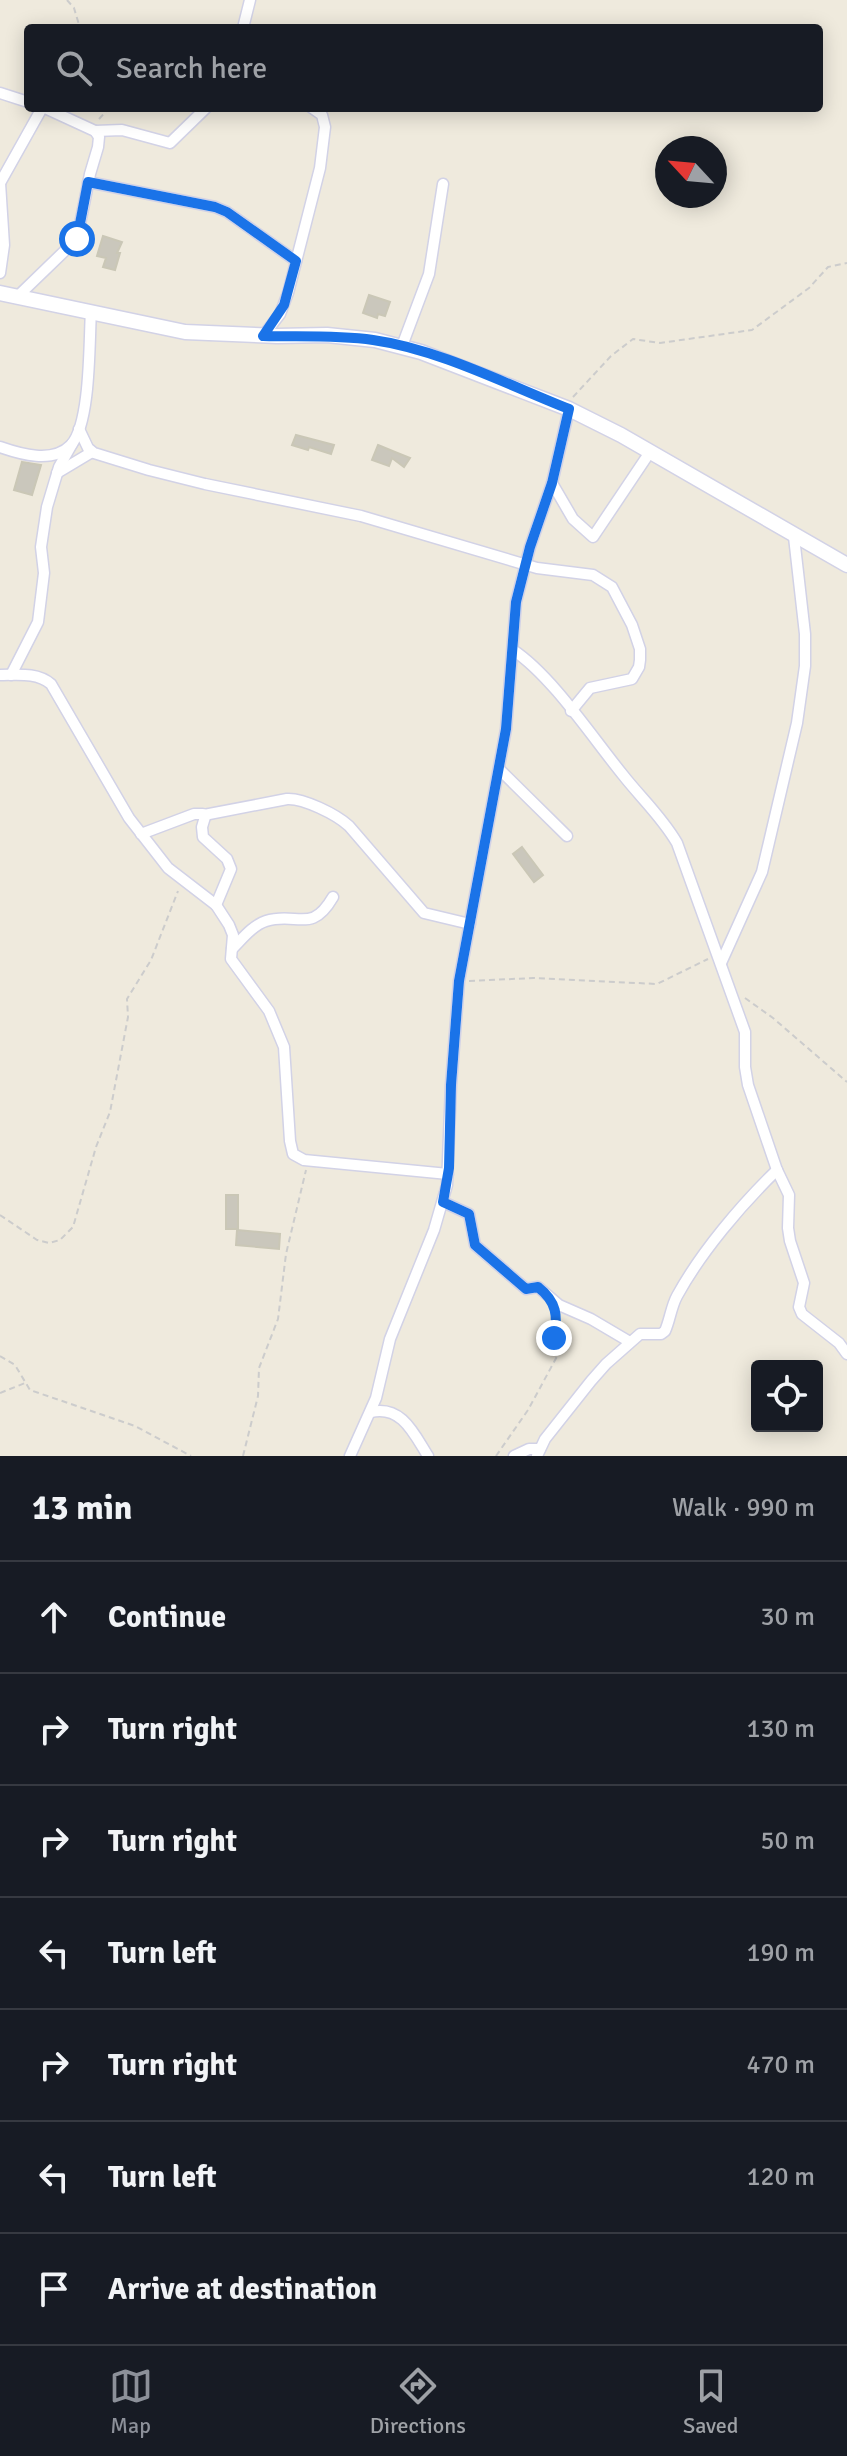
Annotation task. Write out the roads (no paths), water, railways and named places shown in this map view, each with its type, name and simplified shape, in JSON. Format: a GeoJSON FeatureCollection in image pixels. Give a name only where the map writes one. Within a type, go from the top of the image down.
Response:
{"type":"FeatureCollection","features":[{"type":"Feature","properties":{"kind":"street"},"geometry":{"type":"LineString","coordinates":[[244,24],[250,0]]}},
{"type":"Feature","properties":{"kind":"street"},"geometry":{"type":"LineString","coordinates":[[0,93],[24,101]]}},
{"type":"Feature","properties":{"kind":"street"},"geometry":{"type":"LineString","coordinates":[[0,273],[4,245],[0,183],[41,112]]}},
{"type":"Feature","properties":{"kind":"street"},"geometry":{"type":"LineString","coordinates":[[52,112],[92,129],[122,130],[170,143],[202,112]]}},
{"type":"Feature","properties":{"kind":"street"},"geometry":{"type":"LineString","coordinates":[[263,336],[284,305],[320,168],[325,127],[320,112]]}},
{"type":"Feature","properties":{"kind":"street"},"geometry":{"type":"LineString","coordinates":[[17,297],[77,239],[98,147],[99,137],[92,129]]}},
{"type":"Feature","properties":{"kind":"street"},"geometry":{"type":"LineString","coordinates":[[88,182],[215,207],[227,212],[296,261]]}},
{"type":"Feature","properties":{"kind":"street"},"geometry":{"type":"LineString","coordinates":[[402,346],[429,274],[443,184]]}},
{"type":"Feature","properties":{"kind":"street"},"geometry":{"type":"LineString","coordinates":[[0,293],[185,332],[327,335],[402,346],[567,408],[847,565]]}},
{"type":"Feature","properties":{"kind":"street"},"geometry":{"type":"LineString","coordinates":[[91,311],[88,377],[79,429],[57,473],[47,507],[41,547],[44,573],[38,622],[6,675],[40,676],[51,684],[118,801],[141,834],[168,868],[216,905],[231,931],[233,962],[269,1011],[280,1033],[286,1059],[290,1149],[297,1158],[448,1174]]}},
{"type":"Feature","properties":{"kind":"street"},"geometry":{"type":"LineString","coordinates":[[350,1456],[371,1412],[390,1339],[443,1202],[448,1174],[459,981],[500,770],[511,694],[514,617],[525,564],[552,483],[567,408]]}},
{"type":"Feature","properties":{"kind":"street"},"geometry":{"type":"LineString","coordinates":[[79,429],[92,452],[163,474],[361,516],[525,564],[548,570],[580,572],[604,580],[621,600],[640,649],[639,667],[632,679],[590,688],[571,711]]}},
{"type":"Feature","properties":{"kind":"street"},"geometry":{"type":"LineString","coordinates":[[0,447],[35,457],[64,450],[72,444]]}},
{"type":"Feature","properties":{"kind":"street"},"geometry":{"type":"LineString","coordinates":[[57,473],[92,452]]}},
{"type":"Feature","properties":{"kind":"street"},"geometry":{"type":"LineString","coordinates":[[552,483],[573,519],[593,537],[650,452]]}},
{"type":"Feature","properties":{"kind":"street"},"geometry":{"type":"LineString","coordinates":[[719,959],[762,872],[797,723],[805,666],[805,634],[794,537]]}},
{"type":"Feature","properties":{"kind":"street"},"geometry":{"type":"LineString","coordinates":[[513,650],[535,668],[671,830],[745,1032],[748,1085],[777,1170],[789,1195],[790,1241],[804,1283],[800,1311],[839,1343],[847,1354]]}},
{"type":"Feature","properties":{"kind":"street"},"geometry":{"type":"LineString","coordinates":[[500,770],[567,836]]}},
{"type":"Feature","properties":{"kind":"street"},"geometry":{"type":"LineString","coordinates":[[141,834],[194,814],[204,815],[298,799],[349,826],[424,913],[470,924]]}},
{"type":"Feature","properties":{"kind":"street"},"geometry":{"type":"LineString","coordinates":[[204,815],[203,837],[227,859],[231,869],[216,905]]}},
{"type":"Feature","properties":{"kind":"street"},"geometry":{"type":"LineString","coordinates":[[232,949],[263,922],[314,918],[325,910],[333,897]]}},
{"type":"Feature","properties":{"kind":"street"},"geometry":{"type":"LineString","coordinates":[[514,1456],[529,1449],[538,1452],[598,1372],[630,1342],[640,1334],[661,1334],[665,1331],[675,1299],[691,1274],[726,1225],[777,1170]]}},
{"type":"Feature","properties":{"kind":"street"},"geometry":{"type":"LineString","coordinates":[[443,1202],[469,1214],[475,1245],[526,1289],[538,1287],[551,1300],[630,1342]]}},
{"type":"Feature","properties":{"kind":"street"},"geometry":{"type":"LineString","coordinates":[[371,1412],[389,1411],[400,1416],[428,1456]]}}]}
